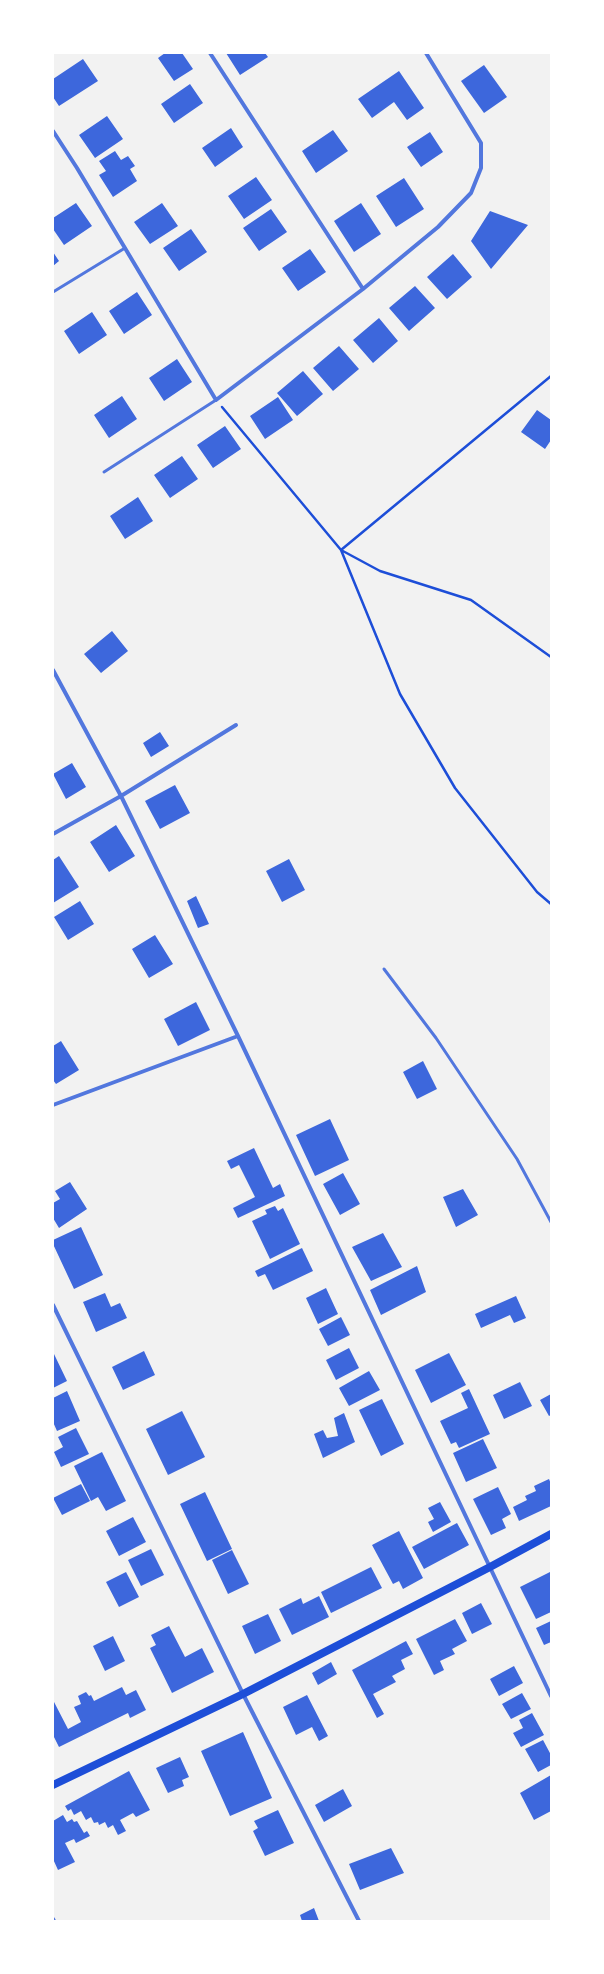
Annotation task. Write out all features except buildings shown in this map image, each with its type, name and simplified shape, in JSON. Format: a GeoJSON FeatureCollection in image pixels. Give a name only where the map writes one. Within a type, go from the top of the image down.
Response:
{"type":"FeatureCollection","features":[{"type":"Feature","properties":{"kind":"main road"},"geometry":{"type":"LineString","coordinates":[[53,1785],[244,1694],[551,1534]]}},
{"type":"Feature","properties":{"kind":"street"},"geometry":{"type":"LineString","coordinates":[[210,53],[363,289]]}},
{"type":"Feature","properties":{"kind":"street"},"geometry":{"type":"LineString","coordinates":[[53,131],[77,168],[216,400],[363,289],[438,227],[471,193],[481,168],[481,143],[426,53]]}},
{"type":"Feature","properties":{"kind":"street"},"geometry":{"type":"LineString","coordinates":[[53,670],[121,796],[238,1036],[551,1696]]}},
{"type":"Feature","properties":{"kind":"street"},"geometry":{"type":"LineString","coordinates":[[53,834],[121,796],[236,725]]}},
{"type":"Feature","properties":{"kind":"street"},"geometry":{"type":"LineString","coordinates":[[53,1106],[238,1036]]}},
{"type":"Feature","properties":{"kind":"street"},"geometry":{"type":"LineString","coordinates":[[53,1305],[244,1694],[359,1921]]}},
{"type":"Feature","properties":{"kind":"lane"},"geometry":{"type":"LineString","coordinates":[[53,292],[125,248]]}},
{"type":"Feature","properties":{"kind":"lane"},"geometry":{"type":"LineString","coordinates":[[104,472],[216,400]]}},
{"type":"Feature","properties":{"kind":"lane"},"geometry":{"type":"LineString","coordinates":[[384,969],[436,1038],[517,1159],[551,1222]]}},
{"type":"Feature","properties":{"kind":"path"},"geometry":{"type":"LineString","coordinates":[[341,550],[551,376]]}},
{"type":"Feature","properties":{"kind":"path"},"geometry":{"type":"LineString","coordinates":[[216,400],[341,550],[400,694],[455,788],[537,892],[551,904]]}},
{"type":"Feature","properties":{"kind":"path"},"geometry":{"type":"LineString","coordinates":[[341,550],[380,571],[471,600],[551,657]]}}]}
